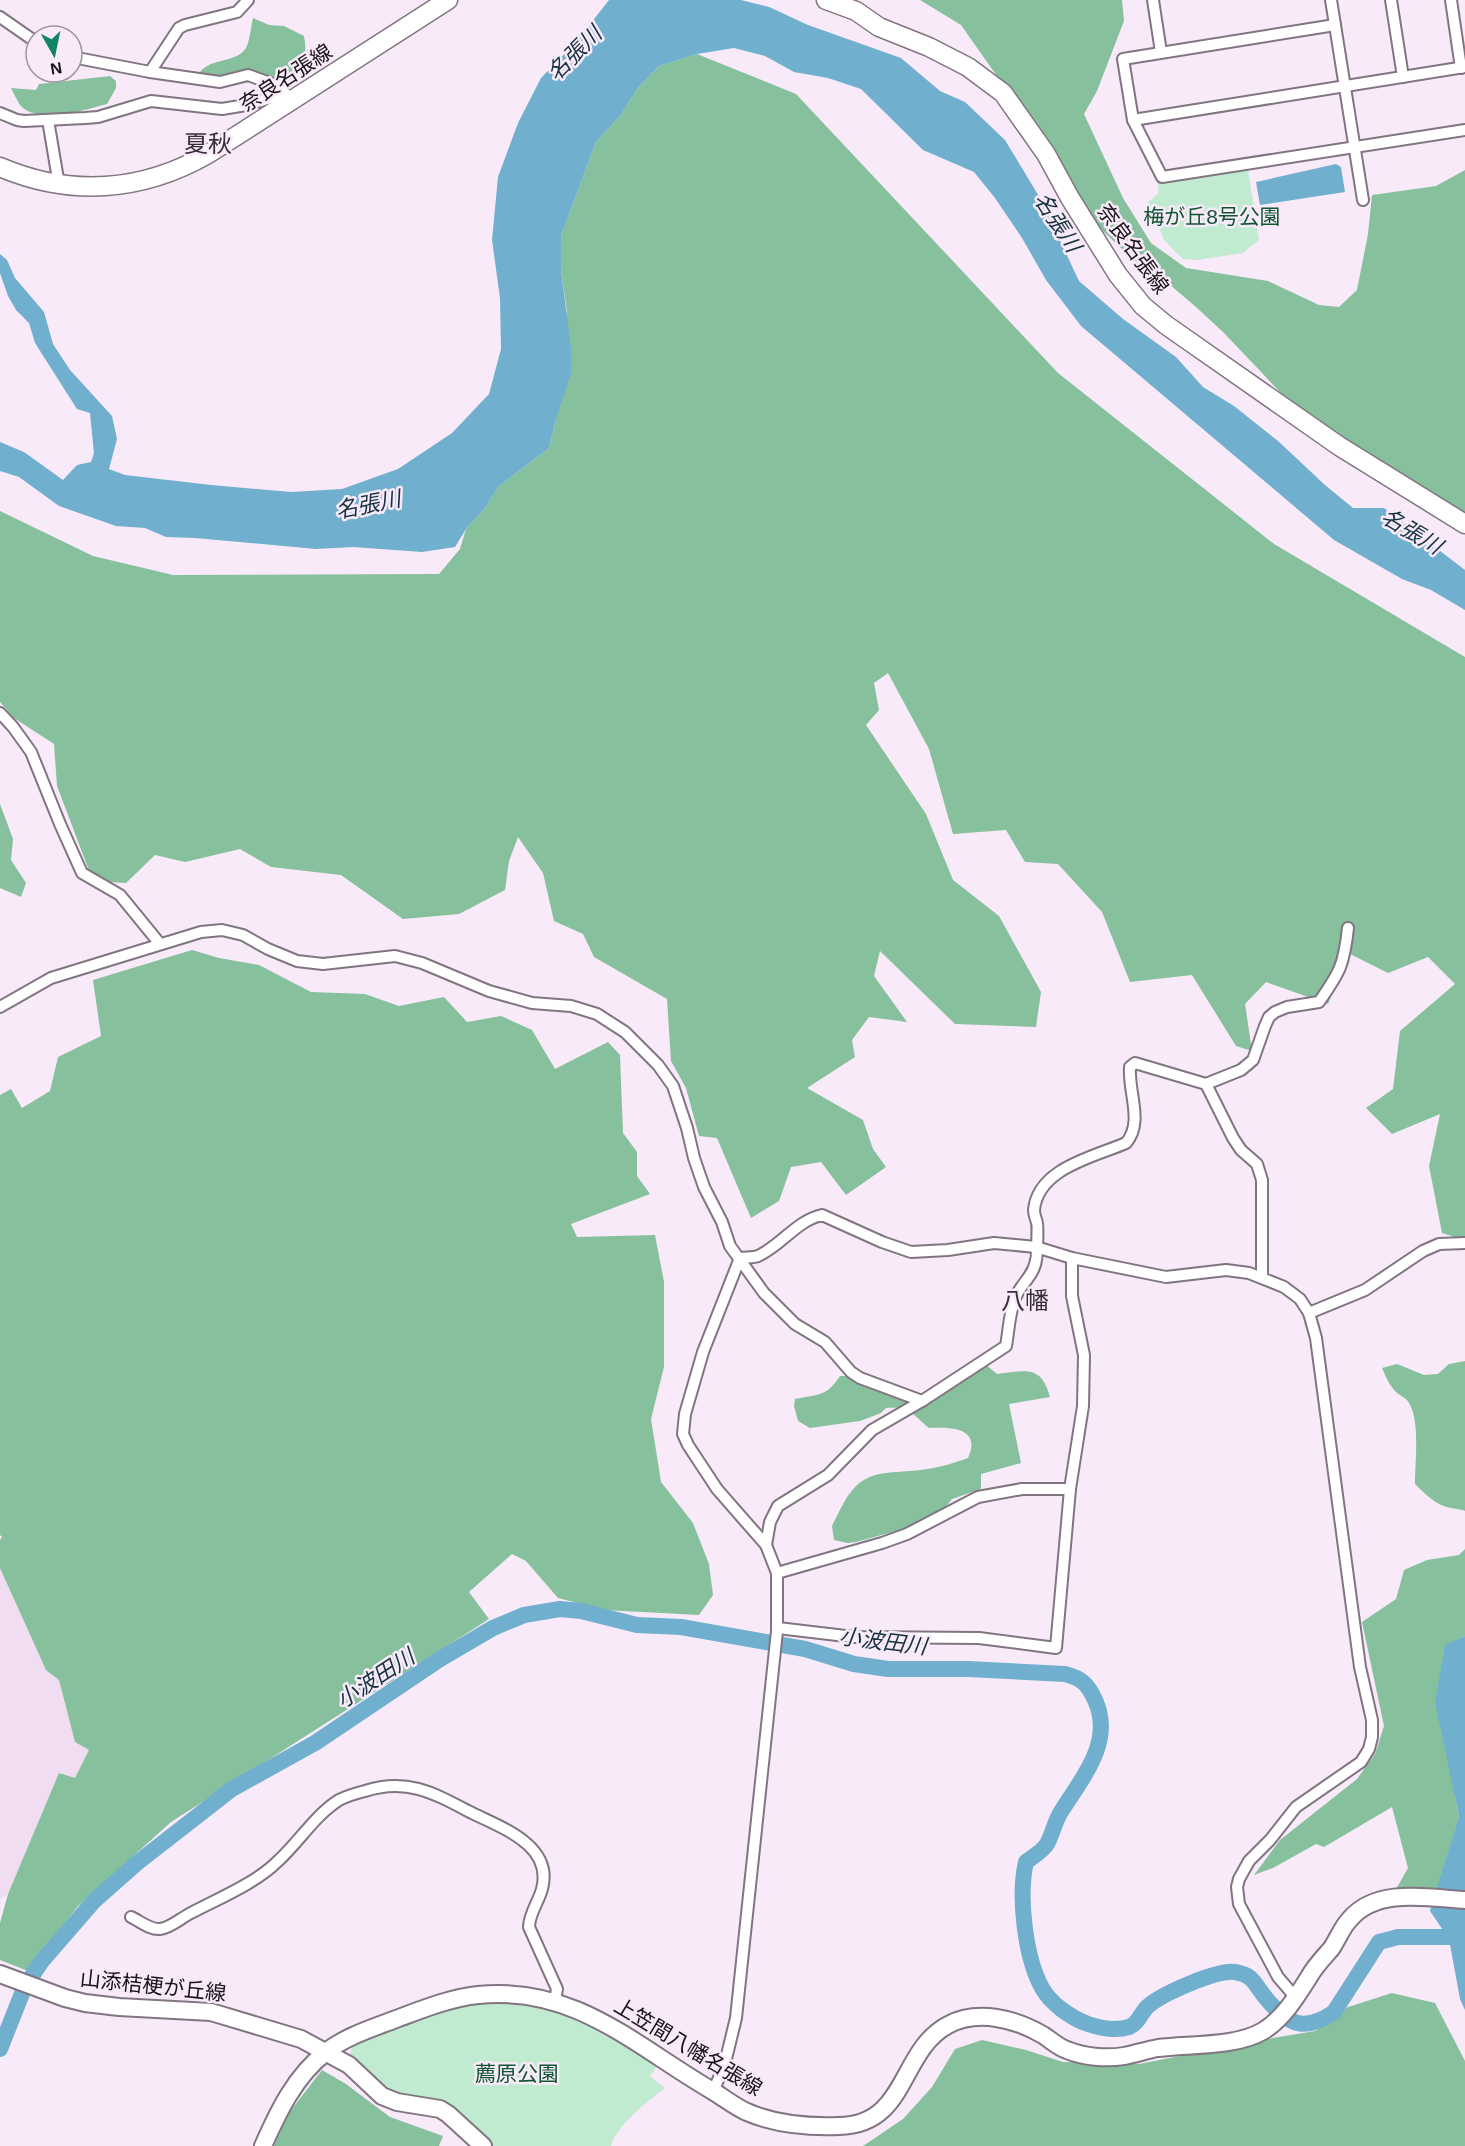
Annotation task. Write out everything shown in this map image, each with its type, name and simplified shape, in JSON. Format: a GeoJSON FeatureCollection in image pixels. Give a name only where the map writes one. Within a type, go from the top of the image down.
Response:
{"type":"FeatureCollection","features":[{"type":"Feature","properties":{"kind":"main road","name":"奈良名張線"},"geometry":{"type":"LineString","coordinates":[[0,167],[40,182],[101,187],[171,173],[208,154],[289,98],[448,0]]}},
{"type":"Feature","properties":{"kind":"main road","name":"奈良名張線"},"geometry":{"type":"LineString","coordinates":[[826,0],[856,11],[879,27],[929,47],[986,78],[1003,93],[1022,118],[1046,154],[1100,247],[1143,306],[1166,325],[1339,446],[1465,524]]}},
{"type":"Feature","properties":{"kind":"main road","name":"上笠間八幡名張線"},"geometry":{"type":"LineString","coordinates":[[263,2146],[287,2097],[308,2069],[326,2052],[343,2041],[378,2026],[461,1997],[508,1994],[555,2001],[591,2016],[747,2112],[778,2120],[846,2125],[864,2122],[875,2117],[901,2087],[916,2059],[932,2037],[948,2025],[969,2017],[1006,2020],[1029,2027],[1072,2052],[1111,2057],[1159,2048],[1235,2040],[1261,2033],[1273,2023],[1293,2001],[1315,1967],[1332,1947],[1346,1922],[1356,1912],[1381,1899],[1406,1897],[1465,1900]]}},
{"type":"Feature","properties":{"kind":"main road","name":"山添桔梗が丘線"},"geometry":{"type":"LineString","coordinates":[[8,1977],[64,1998],[103,2006],[211,2012],[301,2039],[349,2065],[382,2096],[397,2102],[440,2109],[483,2146]]}},
{"type":"Feature","properties":{"kind":"street"},"geometry":{"type":"LineString","coordinates":[[150,72],[179,28],[237,12],[248,0]]}},
{"type":"Feature","properties":{"kind":"street"},"geometry":{"type":"LineString","coordinates":[[1153,0],[1161,52]]}},
{"type":"Feature","properties":{"kind":"street"},"geometry":{"type":"LineString","coordinates":[[1331,0],[1363,200]]}},
{"type":"Feature","properties":{"kind":"street"},"geometry":{"type":"LineString","coordinates":[[1391,0],[1403,77]]}},
{"type":"Feature","properties":{"kind":"street"},"geometry":{"type":"LineString","coordinates":[[1133,120],[1463,67],[1451,0]]}},
{"type":"Feature","properties":{"kind":"street"},"geometry":{"type":"LineString","coordinates":[[0,17],[24,34]]}},
{"type":"Feature","properties":{"kind":"street"},"geometry":{"type":"LineString","coordinates":[[1335,25],[1123,59],[1133,120],[1162,177],[1465,130]]}},
{"type":"Feature","properties":{"kind":"street"},"geometry":{"type":"LineString","coordinates":[[0,113],[17,120],[48,120],[98,117],[151,101],[222,110],[289,98],[281,87],[248,75],[220,82],[84,59]]}},
{"type":"Feature","properties":{"kind":"street"},"geometry":{"type":"LineString","coordinates":[[48,120],[59,184]]}},
{"type":"Feature","properties":{"kind":"street"},"geometry":{"type":"LineString","coordinates":[[0,713],[31,752],[82,873],[120,895],[160,944]]}},
{"type":"Feature","properties":{"kind":"street"},"geometry":{"type":"LineString","coordinates":[[766,1545],[770,1522],[778,1506],[828,1475],[872,1430],[922,1401],[1005,1346],[1011,1311],[1017,1295],[1031,1275],[1037,1258],[1038,1225],[1034,1214],[1039,1192],[1059,1171],[1126,1143],[1134,1135],[1136,1122],[1130,1067],[1135,1063],[1206,1084],[1241,1070],[1253,1060],[1269,1017],[1287,1007],[1319,1002],[1338,974],[1345,956],[1348,928]]}},
{"type":"Feature","properties":{"kind":"street"},"geometry":{"type":"LineString","coordinates":[[0,1007],[51,978],[201,932],[222,930],[243,935],[297,961],[323,964],[395,956],[422,963],[489,991],[532,1003],[571,1006],[597,1014],[625,1032],[658,1065],[674,1086],[704,1187],[722,1222],[730,1246],[772,1300],[795,1324],[825,1342],[851,1372],[860,1378],[922,1401]]}},
{"type":"Feature","properties":{"kind":"street"},"geometry":{"type":"LineString","coordinates":[[1206,1084],[1233,1138],[1241,1150],[1257,1164],[1262,1180],[1262,1277]]}},
{"type":"Feature","properties":{"kind":"street"},"geometry":{"type":"LineString","coordinates":[[740,1258],[757,1256],[778,1243],[796,1227],[812,1217],[822,1215],[882,1242],[911,1252],[948,1250],[994,1243],[1036,1247],[1072,1258],[1166,1276],[1226,1270],[1262,1277],[1292,1293],[1305,1305],[1310,1313],[1316,1338],[1360,1667],[1373,1728],[1369,1749],[1360,1762],[1296,1807],[1250,1861],[1239,1879],[1236,1895],[1239,1904],[1293,2001]]}},
{"type":"Feature","properties":{"kind":"street"},"geometry":{"type":"LineString","coordinates":[[1310,1313],[1365,1290],[1423,1251],[1439,1244],[1465,1243]]}},
{"type":"Feature","properties":{"kind":"street"},"geometry":{"type":"LineString","coordinates":[[713,2091],[723,2067],[736,2019],[774,1669],[777,1573],[766,1545],[717,1489],[683,1434],[685,1414],[703,1353],[740,1258]]}},
{"type":"Feature","properties":{"kind":"street"},"geometry":{"type":"LineString","coordinates":[[777,1630],[854,1637],[979,1638],[1056,1648],[1070,1489],[1083,1406],[1084,1355],[1072,1296],[1072,1258]]}},
{"type":"Feature","properties":{"kind":"street"},"geometry":{"type":"LineString","coordinates":[[777,1573],[898,1537],[978,1497],[1022,1489],[1070,1489]]}},
{"type":"Feature","properties":{"kind":"street"},"geometry":{"type":"LineString","coordinates":[[131,1917],[157,1929],[171,1925],[265,1872],[340,1800],[380,1787],[408,1785],[425,1790],[516,1834],[537,1853],[543,1862],[544,1879],[529,1927],[557,1989],[555,2001]]}},
{"type":"Feature","properties":{"kind":"shaded area"},"geometry":{"type":"Polygon","coordinates":[[[0,1568],[46,1670],[59,1680],[75,1742],[89,1750],[75,1779],[60,1774],[8,1894],[0,1899],[0,1568]]]}},
{"type":"Feature","properties":{"kind":"green space"},"geometry":{"type":"Polygon","coordinates":[[[920,0],[1122,0],[1124,21],[1097,91],[1084,114],[1123,198],[1151,243],[1186,268],[1268,281],[1319,305],[1339,307],[1357,290],[1368,234],[1372,195],[1436,186],[1465,170],[1465,514],[1345,443],[1282,394],[1196,307],[1169,284],[1139,265],[1087,216],[1023,113],[961,25],[920,0]]]}},
{"type":"Feature","properties":{"kind":"green space"},"geometry":{"type":"Polygon","coordinates":[[[253,18],[269,25],[284,26],[304,36],[305,56],[297,75],[287,84],[249,72],[219,79],[197,77],[208,66],[242,52],[248,43],[253,18]]]}},
{"type":"Feature","properties":{"kind":"green space"},"geometry":{"type":"Polygon","coordinates":[[[697,54],[796,94],[1058,373],[1274,544],[1465,657],[1465,1240],[1442,1233],[1429,1166],[1440,1114],[1392,1134],[1366,1108],[1393,1089],[1400,1031],[1455,984],[1428,957],[1388,973],[1348,953],[1328,1004],[1266,982],[1245,1004],[1252,1051],[1236,1046],[1192,975],[1130,982],[1102,912],[1058,864],[1025,862],[1006,830],[953,834],[929,749],[888,673],[874,683],[879,710],[866,725],[926,814],[953,880],[999,916],[1041,992],[1036,1027],[955,1024],[880,951],[874,976],[907,1022],[869,1017],[852,1040],[855,1057],[807,1088],[863,1120],[873,1149],[886,1167],[846,1195],[821,1162],[791,1167],[779,1201],[751,1218],[717,1138],[699,1136],[686,1088],[671,1061],[667,999],[594,957],[583,934],[554,921],[543,873],[518,837],[509,861],[505,890],[459,914],[403,919],[341,875],[271,867],[240,849],[185,862],[155,855],[126,883],[93,881],[57,786],[54,744],[14,718],[0,702],[0,511],[93,556],[173,575],[439,574],[460,549],[466,529],[485,508],[498,487],[549,448],[556,419],[567,312],[561,269],[561,236],[596,142],[620,116],[638,88],[659,66],[697,54]]]}},
{"type":"Feature","properties":{"kind":"green space"},"geometry":{"type":"Polygon","coordinates":[[[110,76],[116,81],[116,88],[107,104],[62,114],[38,114],[20,105],[11,88],[36,90],[39,84],[84,84],[84,79],[110,76]]]}},
{"type":"Feature","properties":{"kind":"green space","name":"梅が丘8号公園"},"geometry":{"type":"Polygon","coordinates":[[[1248,169],[1259,240],[1243,253],[1197,260],[1183,259],[1164,240],[1148,202],[1158,194],[1159,183],[1248,169]]]}},
{"type":"Feature","properties":{"kind":"green space"},"geometry":{"type":"Polygon","coordinates":[[[0,804],[13,839],[11,860],[26,883],[21,897],[0,888],[0,804]]]}},
{"type":"Feature","properties":{"kind":"green space"},"geometry":{"type":"Polygon","coordinates":[[[192,950],[219,958],[259,965],[311,992],[365,994],[399,1006],[444,997],[467,1022],[501,1016],[532,1030],[555,1069],[608,1042],[620,1055],[623,1133],[637,1152],[637,1176],[650,1194],[571,1224],[577,1237],[655,1235],[664,1282],[664,1367],[651,1419],[661,1482],[693,1523],[709,1564],[713,1595],[699,1615],[604,1610],[558,1598],[526,1561],[512,1554],[469,1592],[489,1619],[171,1822],[78,1906],[28,1971],[0,1960],[0,1923],[8,1894],[59,1773],[75,1778],[89,1750],[75,1742],[59,1680],[46,1670],[0,1568],[0,1540],[2,1537],[0,1535],[0,1095],[11,1089],[22,1108],[50,1091],[58,1057],[101,1036],[93,980],[192,950]]]}},
{"type":"Feature","properties":{"kind":"green space"},"geometry":{"type":"Polygon","coordinates":[[[1465,1361],[1465,1511],[1441,1505],[1415,1484],[1416,1429],[1414,1417],[1407,1400],[1397,1393],[1382,1368],[1397,1364],[1424,1375],[1438,1374],[1449,1364],[1465,1361]]]}},
{"type":"Feature","properties":{"kind":"green space"},"geometry":{"type":"Polygon","coordinates":[[[985,1364],[997,1374],[1024,1371],[1037,1374],[1046,1386],[1050,1397],[1009,1404],[1021,1463],[981,1474],[981,1489],[952,1499],[939,1515],[918,1525],[856,1542],[834,1540],[832,1526],[845,1501],[858,1484],[881,1474],[932,1468],[968,1458],[971,1440],[962,1431],[929,1428],[910,1412],[900,1408],[886,1408],[881,1413],[860,1421],[810,1428],[798,1421],[794,1406],[795,1399],[826,1391],[840,1376],[847,1376],[868,1385],[890,1382],[897,1385],[913,1401],[985,1364]]]}},
{"type":"Feature","properties":{"kind":"green space"},"geometry":{"type":"Polygon","coordinates":[[[1465,1549],[1465,1636],[1445,1646],[1455,1797],[1459,1816],[1437,1891],[1395,1891],[1408,1868],[1392,1807],[1324,1847],[1316,1844],[1273,1868],[1254,1875],[1280,1840],[1357,1779],[1375,1754],[1384,1726],[1362,1622],[1396,1599],[1404,1570],[1427,1560],[1459,1555],[1465,1549]]]}},
{"type":"Feature","properties":{"kind":"green space"},"geometry":{"type":"Polygon","coordinates":[[[1392,1993],[1435,2003],[1465,2061],[1465,2146],[863,2146],[903,2119],[932,2087],[955,2049],[982,2040],[1026,2050],[1063,2062],[1139,2064],[1315,2031],[1348,2007],[1392,1993]]]}},
{"type":"Feature","properties":{"kind":"green space","name":"薦原公園"},"geometry":{"type":"Polygon","coordinates":[[[495,2001],[539,2003],[588,2023],[657,2066],[650,2076],[665,2088],[626,2122],[611,2146],[486,2146],[477,2136],[386,2092],[349,2058],[352,2047],[404,2023],[457,2007],[495,2001]]]}},
{"type":"Feature","properties":{"kind":"green space"},"geometry":{"type":"Polygon","coordinates":[[[322,2070],[346,2084],[390,2117],[443,2136],[439,2146],[274,2146],[288,2114],[322,2070]]]}},
{"type":"Feature","properties":{"kind":"water","name":"名張川"},"geometry":{"type":"Polygon","coordinates":[[[609,0],[741,0],[769,7],[808,25],[901,58],[940,91],[965,102],[1005,140],[1040,198],[1079,281],[1123,319],[1176,357],[1203,387],[1234,406],[1278,441],[1353,508],[1384,508],[1465,570],[1465,610],[1431,590],[1402,579],[1334,540],[1081,326],[1046,280],[1022,238],[974,172],[923,150],[861,89],[828,78],[794,72],[765,56],[734,48],[697,54],[659,66],[638,88],[620,116],[596,142],[561,236],[561,269],[571,348],[571,374],[549,448],[498,487],[455,547],[422,552],[353,547],[316,549],[166,537],[145,528],[116,526],[59,506],[19,477],[0,471],[0,442],[24,452],[63,480],[77,465],[91,462],[94,453],[90,413],[77,409],[35,343],[29,323],[16,310],[8,296],[0,273],[0,254],[7,260],[15,278],[44,312],[53,344],[70,370],[112,416],[117,439],[109,469],[125,475],[291,492],[342,489],[398,469],[452,433],[489,394],[501,349],[500,298],[492,240],[498,177],[518,123],[541,78],[577,41],[609,0]]]}},
{"type":"Feature","properties":{"kind":"water"},"geometry":{"type":"Polygon","coordinates":[[[1336,164],[1341,167],[1345,192],[1260,205],[1256,182],[1336,164]]]}},
{"type":"Feature","properties":{"kind":"water"},"geometry":{"type":"Polygon","coordinates":[[[1465,1636],[1465,2010],[1460,1999],[1449,1939],[1430,1911],[1459,1816],[1435,1702],[1445,1645],[1465,1636]]]}},
{"type":"Feature","properties":{"kind":"waterway","name":"小波田川"},"geometry":{"type":"LineString","coordinates":[[0,2049],[25,1986],[42,1961],[94,1901],[137,1863],[232,1789],[315,1743],[440,1659],[493,1628],[524,1615],[560,1609],[581,1611],[637,1625],[681,1627],[805,1649],[854,1664],[888,1669],[968,1669],[1065,1674],[1083,1682],[1092,1694],[1100,1715],[1101,1730],[1098,1744],[1087,1772],[1060,1814],[1047,1844],[1026,1862],[1023,1909],[1031,1960],[1042,1988],[1062,2010],[1088,2024],[1119,2029],[1129,2027],[1137,2021],[1147,2007],[1164,1996],[1189,1984],[1226,1972],[1241,1973],[1250,1978],[1273,2006],[1288,2019],[1304,2024],[1313,2023],[1334,2012],[1379,1942],[1398,1937],[1465,1937]]}},
{"type":"Feature","properties":{"kind":"district","name":"夏秋"},"geometry":{"type":"Point","coordinates":[208,144]}},
{"type":"Feature","properties":{"kind":"district","name":"八幡"},"geometry":{"type":"Point","coordinates":[1025,1301]}}]}
